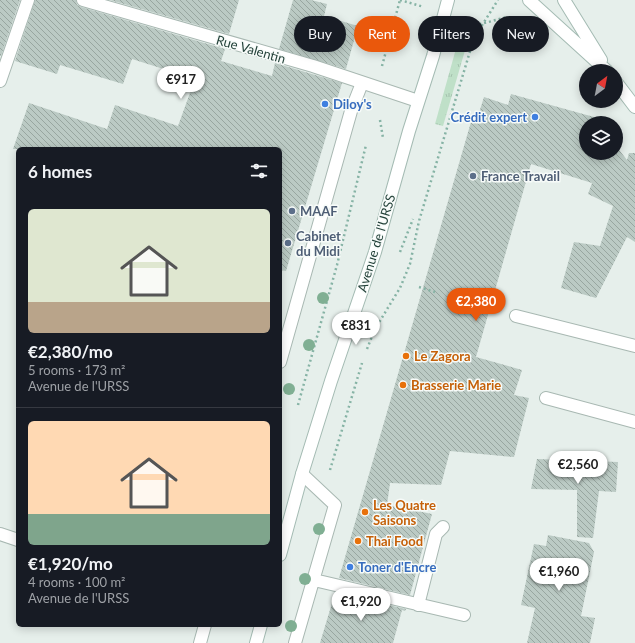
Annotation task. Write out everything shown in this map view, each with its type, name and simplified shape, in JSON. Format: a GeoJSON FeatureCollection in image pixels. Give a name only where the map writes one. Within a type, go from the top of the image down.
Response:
{"type":"FeatureCollection","features":[{"type":"Feature","properties":{"kind":"main road"},"geometry":{"type":"LineString","coordinates":[[0,81],[28,0]]}},
{"type":"Feature","properties":{"kind":"main road","name":"Rue Valentin"},"geometry":{"type":"LineString","coordinates":[[83,0],[313,66],[418,101]]}},
{"type":"Feature","properties":{"kind":"main road","name":"Avenue de l'URSS"},"geometry":{"type":"LineString","coordinates":[[282,548],[302,474],[331,380],[375,252],[448,0]]}},
{"type":"Feature","properties":{"kind":"main road"},"geometry":{"type":"LineString","coordinates":[[445,13],[455,0]]}},
{"type":"Feature","properties":{"kind":"main road"},"geometry":{"type":"LineString","coordinates":[[529,0],[600,64]]}},
{"type":"Feature","properties":{"kind":"main road"},"geometry":{"type":"LineString","coordinates":[[564,0],[604,64]]}},
{"type":"Feature","properties":{"kind":"main road"},"geometry":{"type":"LineString","coordinates":[[282,355],[351,111],[362,83]]}},
{"type":"Feature","properties":{"kind":"main road"},"geometry":{"type":"LineString","coordinates":[[623,91],[635,107]]}},
{"type":"Feature","properties":{"kind":"main road"},"geometry":{"type":"LineString","coordinates":[[516,316],[635,346]]}},
{"type":"Feature","properties":{"kind":"main road"},"geometry":{"type":"LineString","coordinates":[[546,398],[635,422]]}},
{"type":"Feature","properties":{"kind":"main road"},"geometry":{"type":"LineString","coordinates":[[295,643],[335,505],[302,474]]}},
{"type":"Feature","properties":{"kind":"main road"},"geometry":{"type":"LineString","coordinates":[[418,605],[436,534],[443,527]]}},
{"type":"Feature","properties":{"kind":"main road"},"geometry":{"type":"LineString","coordinates":[[0,534],[16,539]]}},
{"type":"Feature","properties":{"kind":"main road"},"geometry":{"type":"LineString","coordinates":[[314,580],[464,615]]}},
{"type":"Feature","properties":{"kind":"main road"},"geometry":{"type":"LineString","coordinates":[[200,643],[205,627]]}},
{"type":"Feature","properties":{"kind":"main road"},"geometry":{"type":"LineString","coordinates":[[256,643],[260,627]]}},
{"type":"Feature","properties":{"kind":"path"},"geometry":{"type":"LineString","coordinates":[[380,72],[400,0]]}},
{"type":"Feature","properties":{"kind":"path"},"geometry":{"type":"LineString","coordinates":[[365,354],[375,329],[400,288],[410,264],[419,221],[474,38],[498,0]]}},
{"type":"Feature","properties":{"kind":"path"},"geometry":{"type":"LineString","coordinates":[[380,120],[384,140]]}},
{"type":"Feature","properties":{"kind":"path"},"geometry":{"type":"LineString","coordinates":[[297,410],[337,266],[367,142]]}},
{"type":"Feature","properties":{"kind":"path"},"geometry":{"type":"LineString","coordinates":[[404,242],[413,219]]}},
{"type":"Feature","properties":{"kind":"path"},"geometry":{"type":"LineString","coordinates":[[419,287],[435,292]]}},
{"type":"Feature","properties":{"kind":"path"},"geometry":{"type":"LineString","coordinates":[[323,493],[363,362]]}},
{"type":"Feature","properties":{"kind":"green space"},"geometry":{"type":"Polygon","coordinates":[[[455,52],[465,52],[443,126],[435,124],[455,52]]]}},
{"type":"Feature","properties":{"kind":"building"},"geometry":{"type":"Polygon","coordinates":[[[0,0],[20,0],[1,56],[0,56],[0,0]]]}},
{"type":"Feature","properties":{"kind":"building"},"geometry":{"type":"Polygon","coordinates":[[[35,0],[76,0],[77,5],[81,7],[225,49],[221,61],[272,76],[275,63],[342,83],[286,271],[282,270],[282,147],[16,147],[16,149],[13,149],[29,103],[107,129],[115,105],[178,126],[195,79],[132,59],[123,84],[60,65],[57,74],[15,61],[35,0]]]}},
{"type":"Feature","properties":{"kind":"building"},"geometry":{"type":"Polygon","coordinates":[[[110,0],[239,0],[229,34],[110,0]]]}},
{"type":"Feature","properties":{"kind":"building"},"geometry":{"type":"Polygon","coordinates":[[[293,0],[311,0],[327,4],[324,16],[294,16],[294,52],[346,52],[346,22],[354,25],[354,40],[346,69],[279,49],[293,0]]]}},
{"type":"Feature","properties":{"kind":"building"},"geometry":{"type":"Polygon","coordinates":[[[511,94],[590,116],[579,116],[579,160],[623,160],[623,155],[627,160],[629,153],[635,153],[635,242],[627,237],[596,298],[561,288],[574,242],[600,246],[613,206],[588,194],[592,183],[531,164],[476,357],[522,370],[514,395],[529,398],[514,457],[450,451],[441,485],[390,483],[387,505],[432,514],[410,595],[339,578],[473,115],[478,116],[484,97],[508,105],[511,94]]]}},
{"type":"Feature","properties":{"kind":"building"},"geometry":{"type":"Polygon","coordinates":[[[537,459],[618,462],[616,492],[599,491],[593,538],[577,537],[577,490],[531,489],[537,459]]]}},
{"type":"Feature","properties":{"kind":"building"},"geometry":{"type":"Polygon","coordinates":[[[548,535],[589,543],[594,552],[581,616],[595,618],[590,643],[527,643],[535,608],[521,605],[534,544],[546,546],[548,535]]]}},
{"type":"Feature","properties":{"kind":"building"},"geometry":{"type":"Polygon","coordinates":[[[335,593],[406,609],[405,611],[402,610],[393,643],[320,643],[335,593]]]}},
{"type":"Feature","properties":{"kind":"place","name":"Diloy's"},"geometry":{"type":"Point","coordinates":[325,104]}},
{"type":"Feature","properties":{"kind":"place","name":"Crédit expert"},"geometry":{"type":"Point","coordinates":[535,117]}},
{"type":"Feature","properties":{"kind":"place","name":"France Travail"},"geometry":{"type":"Point","coordinates":[473,176]}},
{"type":"Feature","properties":{"kind":"place","name":"MAAF"},"geometry":{"type":"Point","coordinates":[292,211]}},
{"type":"Feature","properties":{"kind":"place","name":"Cabinet du Midi"},"geometry":{"type":"Point","coordinates":[288,243]}},
{"type":"Feature","properties":{"kind":"place","name":"Le Zagora"},"geometry":{"type":"Point","coordinates":[406,356]}},
{"type":"Feature","properties":{"kind":"place","name":"Brasserie Marie"},"geometry":{"type":"Point","coordinates":[403,385]}},
{"type":"Feature","properties":{"kind":"place","name":"Les Quatre Saisons"},"geometry":{"type":"Point","coordinates":[365,512]}},
{"type":"Feature","properties":{"kind":"place","name":"Thaï Food"},"geometry":{"type":"Point","coordinates":[358,541]}},
{"type":"Feature","properties":{"kind":"place","name":"Toner d'Encre"},"geometry":{"type":"Point","coordinates":[350,567]}}]}
